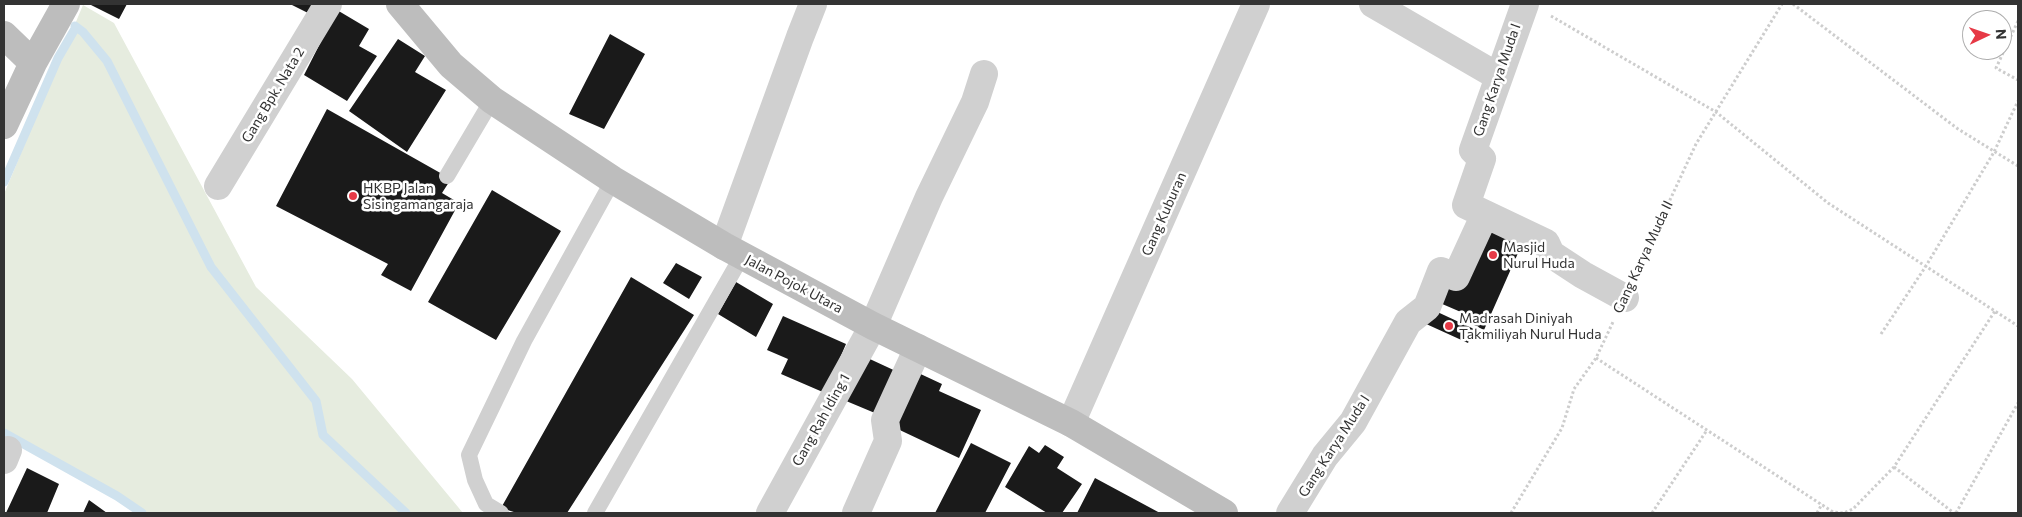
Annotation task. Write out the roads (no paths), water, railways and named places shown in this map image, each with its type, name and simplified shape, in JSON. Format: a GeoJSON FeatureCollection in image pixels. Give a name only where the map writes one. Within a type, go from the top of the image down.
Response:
{"type":"FeatureCollection","features":[{"type":"Feature","properties":{"kind":"main road"},"geometry":{"type":"LineString","coordinates":[[4,124],[32,63],[66,4]]}},
{"type":"Feature","properties":{"kind":"main road","name":"Jalan Pojok Utara"},"geometry":{"type":"LineString","coordinates":[[400,4],[450,65],[492,100],[613,180],[733,251],[873,326],[1071,423],[1224,513]]}},
{"type":"Feature","properties":{"kind":"main road"},"geometry":{"type":"LineString","coordinates":[[4,35],[32,63]]}},
{"type":"Feature","properties":{"kind":"street","name":"Gang Bpk. Nata 2"},"geometry":{"type":"LineString","coordinates":[[218,186],[328,4]]}},
{"type":"Feature","properties":{"kind":"street"},"geometry":{"type":"LineString","coordinates":[[733,251],[800,37],[814,4]]}},
{"type":"Feature","properties":{"kind":"street","name":"Gang Kuburan"},"geometry":{"type":"LineString","coordinates":[[1071,423],[1256,4]]}},
{"type":"Feature","properties":{"kind":"street"},"geometry":{"type":"LineString","coordinates":[[1373,4],[1499,77]]}},
{"type":"Feature","properties":{"kind":"street","name":"Gang Karya Muda I"},"geometry":{"type":"LineString","coordinates":[[1290,513],[1325,456],[1353,422],[1408,322],[1427,307],[1440,271],[1456,277],[1485,214],[1466,205],[1482,159],[1473,150],[1499,77],[1536,9]]}},
{"type":"Feature","properties":{"kind":"street","name":"Gang Rah Iding 1"},"geometry":{"type":"LineString","coordinates":[[770,513],[873,326],[929,198],[975,102],[984,74]]}},
{"type":"Feature","properties":{"kind":"street"},"geometry":{"type":"LineString","coordinates":[[1485,214],[1546,243],[1552,254],[1583,275],[1624,298]]}},
{"type":"Feature","properties":{"kind":"street"},"geometry":{"type":"LineString","coordinates":[[856,513],[888,440],[885,420],[918,348]]}},
{"type":"Feature","properties":{"kind":"lane"},"geometry":{"type":"LineString","coordinates":[[447,176],[492,100]]}},
{"type":"Feature","properties":{"kind":"lane"},"geometry":{"type":"LineString","coordinates":[[501,513],[486,504],[475,480],[469,455],[524,341],[613,180]]}},
{"type":"Feature","properties":{"kind":"lane"},"geometry":{"type":"LineString","coordinates":[[595,513],[733,251]]}},
{"type":"Feature","properties":{"kind":"waterway"},"geometry":{"type":"LineString","coordinates":[[75,26],[83,32],[107,61],[211,267],[316,401],[323,435],[406,513]]}},
{"type":"Feature","properties":{"kind":"waterway"},"geometry":{"type":"LineString","coordinates":[[4,182],[58,58],[76,27]]}},
{"type":"Feature","properties":{"kind":"waterway"},"geometry":{"type":"LineString","coordinates":[[4,433],[117,496],[142,513]]}},
{"type":"Feature","properties":{"kind":"place","name":"HKBP Jalan Sisingamangaraja"},"geometry":{"type":"Point","coordinates":[353,196]}},
{"type":"Feature","properties":{"kind":"place","name":"Masjid Nurul Huda"},"geometry":{"type":"Point","coordinates":[1493,255]}},
{"type":"Feature","properties":{"kind":"place","name":"Madrasah Diniyah Takmiliyah Nurul Huda"},"geometry":{"type":"Point","coordinates":[1449,326]}}]}
